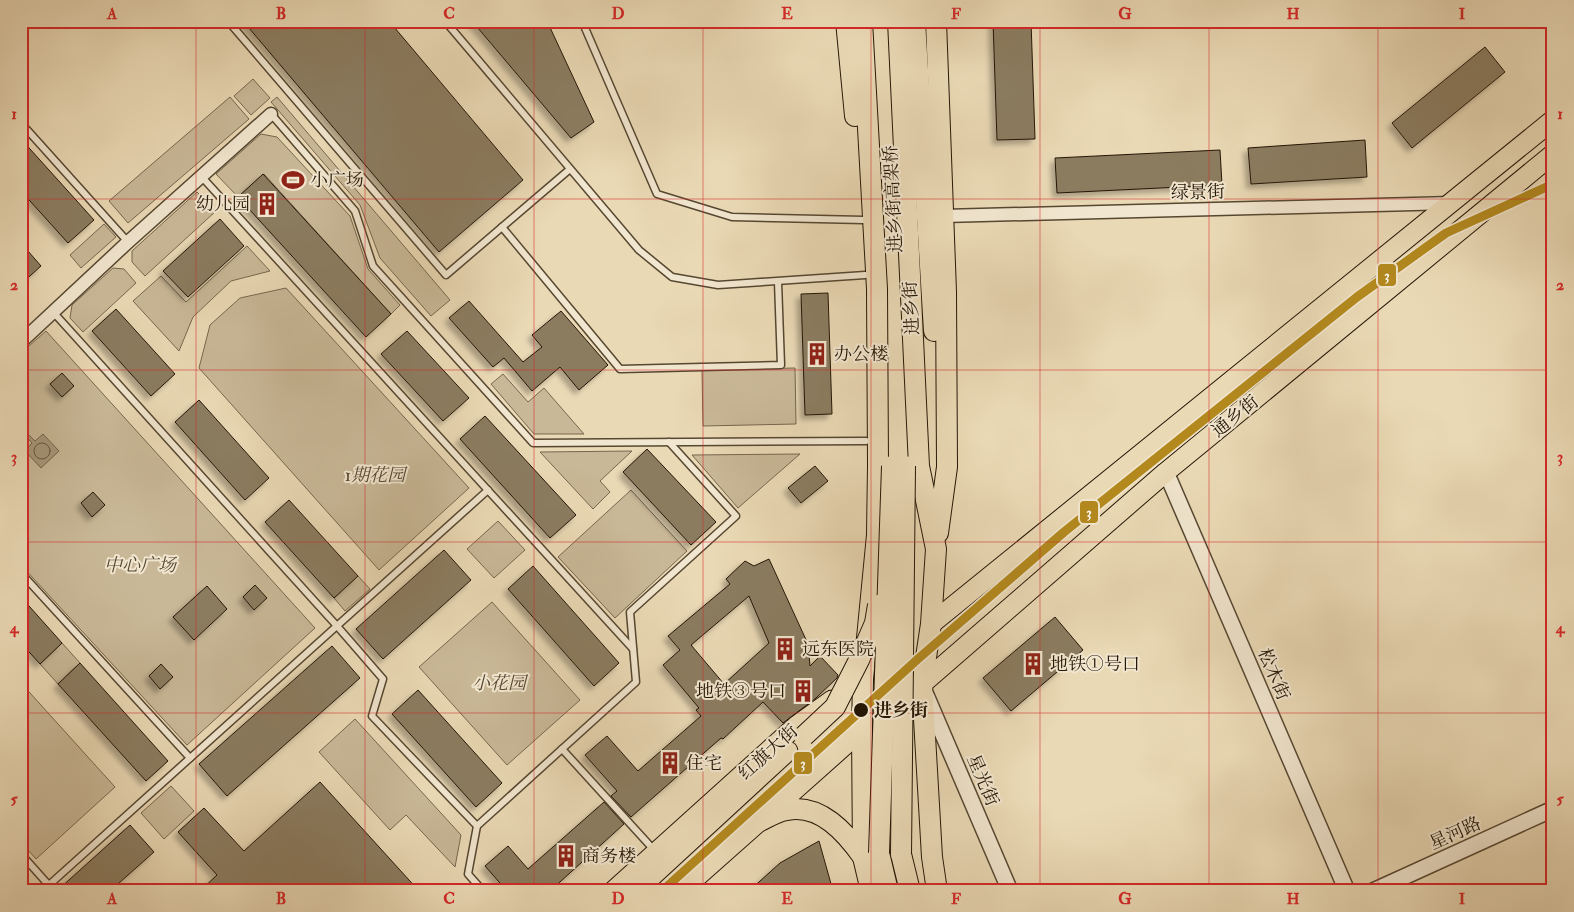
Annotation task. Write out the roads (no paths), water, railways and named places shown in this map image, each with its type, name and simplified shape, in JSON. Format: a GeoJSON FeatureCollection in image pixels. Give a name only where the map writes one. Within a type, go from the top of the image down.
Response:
{"type":"FeatureCollection","features":[{"type":"Feature","properties":{"kind":"highway"},"geometry":{"type":"LineString","coordinates":[[846,21],[864,220],[865,468],[877,535]]}},
{"type":"Feature","properties":{"kind":"highway","name":"进乡街"},"geometry":{"type":"LineString","coordinates":[[862,21],[877,289],[877,535],[863,680],[862,730],[863,856],[871,891]]}},
{"type":"Feature","properties":{"kind":"highway","name":"进乡街高架桥"},"geometry":{"type":"LineString","coordinates":[[870,21],[898,466]]}},
{"type":"Feature","properties":{"kind":"highway","name":"进乡街高架桥"},"geometry":{"type":"LineString","coordinates":[[884,21],[898,466]]}},
{"type":"Feature","properties":{"kind":"highway","name":"进乡街"},"geometry":{"type":"LineString","coordinates":[[898,21],[918,466],[936,549],[932,624],[922,684],[932,856],[937,891]]}},
{"type":"Feature","properties":{"kind":"highway"},"geometry":{"type":"LineString","coordinates":[[915,21],[933,316],[945,439]]}},
{"type":"Feature","properties":{"kind":"highway"},"geometry":{"type":"LineString","coordinates":[[936,21],[946,292],[946,467],[936,549]]}},
{"type":"Feature","properties":{"kind":"highway"},"geometry":{"type":"LineString","coordinates":[[888,891],[879,853],[888,556],[898,466]]}},
{"type":"Feature","properties":{"kind":"highway"},"geometry":{"type":"LineString","coordinates":[[898,466],[900,854],[910,891]]}},
{"type":"Feature","properties":{"kind":"highway"},"geometry":{"type":"LineString","coordinates":[[804,736],[835,707],[859,660],[875,623],[888,556]]}},
{"type":"Feature","properties":{"kind":"highway","name":"红旗大街"},"geometry":{"type":"LineString","coordinates":[[863,680],[932,624]]}},
{"type":"Feature","properties":{"kind":"highway"},"geometry":{"type":"LineString","coordinates":[[862,730],[922,684]]}},
{"type":"Feature","properties":{"kind":"highway"},"geometry":{"type":"LineString","coordinates":[[758,822],[787,810],[813,810],[839,828],[863,856]]}},
{"type":"Feature","properties":{"kind":"main road","name":"通乡街"},"geometry":{"type":"LineString","coordinates":[[932,624],[1553,120]]}},
{"type":"Feature","properties":{"kind":"main road","name":"通乡街"},"geometry":{"type":"LineString","coordinates":[[922,684],[1166,472],[1553,154]]}},
{"type":"Feature","properties":{"kind":"main road","name":"红旗大街"},"geometry":{"type":"LineString","coordinates":[[613,891],[796,726],[863,680]]}},
{"type":"Feature","properties":{"kind":"main road"},"geometry":{"type":"LineString","coordinates":[[681,891],[862,730]]}},
{"type":"Feature","properties":{"kind":"main road"},"geometry":{"type":"LineString","coordinates":[[636,891],[804,736]]}},
{"type":"Feature","properties":{"kind":"street"},"geometry":{"type":"LineString","coordinates":[[21,342],[128,242],[271,114]]}},
{"type":"Feature","properties":{"kind":"street","name":"绿景街"},"geometry":{"type":"LineString","coordinates":[[944,216],[1452,203]]}},
{"type":"Feature","properties":{"kind":"street","name":"松木街"},"geometry":{"type":"LineString","coordinates":[[1166,472],[1348,891]]}},
{"type":"Feature","properties":{"kind":"street","name":"星光街"},"geometry":{"type":"LineString","coordinates":[[922,684],[1010,891]]}},
{"type":"Feature","properties":{"kind":"street","name":"星河路"},"geometry":{"type":"LineString","coordinates":[[1373,891],[1553,809]]}},
{"type":"Feature","properties":{"kind":"lane"},"geometry":{"type":"LineString","coordinates":[[228,21],[446,275],[570,169]]}},
{"type":"Feature","properties":{"kind":"lane"},"geometry":{"type":"LineString","coordinates":[[445,21],[639,250],[672,277],[718,285],[865,275]]}},
{"type":"Feature","properties":{"kind":"lane"},"geometry":{"type":"LineString","coordinates":[[582,21],[657,194],[732,217],[864,220]]}},
{"type":"Feature","properties":{"kind":"lane"},"geometry":{"type":"LineString","coordinates":[[271,114],[355,211],[374,266],[533,443],[866,440]]}},
{"type":"Feature","properties":{"kind":"lane"},"geometry":{"type":"LineString","coordinates":[[21,123],[128,242]]}},
{"type":"Feature","properties":{"kind":"lane"},"geometry":{"type":"LineString","coordinates":[[201,176],[633,649]]}},
{"type":"Feature","properties":{"kind":"lane"},"geometry":{"type":"LineString","coordinates":[[502,227],[620,369],[781,365],[778,282]]}},
{"type":"Feature","properties":{"kind":"lane"},"geometry":{"type":"LineString","coordinates":[[54,313],[383,679],[372,716],[477,826]]}},
{"type":"Feature","properties":{"kind":"lane"},"geometry":{"type":"LineString","coordinates":[[483,891],[468,874],[477,826],[636,682],[630,612],[736,516],[669,442]]}},
{"type":"Feature","properties":{"kind":"lane"},"geometry":{"type":"LineString","coordinates":[[49,885],[488,490]]}},
{"type":"Feature","properties":{"kind":"lane"},"geometry":{"type":"LineString","coordinates":[[21,573],[190,758]]}},
{"type":"Feature","properties":{"kind":"lane"},"geometry":{"type":"LineString","coordinates":[[562,749],[656,853]]}},
{"type":"Feature","properties":{"kind":"lane"},"geometry":{"type":"LineString","coordinates":[[21,854],[54,891]]}},
{"type":"Feature","properties":{"kind":"water"},"geometry":{"type":"Polygon","coordinates":[[[21,427],[35,441],[43,434],[59,451],[41,468],[25,451],[32,443],[21,431],[21,427]]]}},
{"type":"Feature","properties":{"kind":"place","name":"小广场"},"geometry":{"type":"Point","coordinates":[293,180]}},
{"type":"Feature","properties":{"kind":"place","name":"幼儿园"},"geometry":{"type":"Point","coordinates":[267,204]}},
{"type":"Feature","properties":{"kind":"place","name":"办公楼"},"geometry":{"type":"Point","coordinates":[817,354]}},
{"type":"Feature","properties":{"kind":"place","name":"远东医院"},"geometry":{"type":"Point","coordinates":[785,649]}},
{"type":"Feature","properties":{"kind":"place","name":"地铁①号口"},"geometry":{"type":"Point","coordinates":[1033,664]}},
{"type":"Feature","properties":{"kind":"place","name":"地铁③号口"},"geometry":{"type":"Point","coordinates":[803,691]}},
{"type":"Feature","properties":{"kind":"place","name":"进乡街"},"geometry":{"type":"Point","coordinates":[861,710]}},
{"type":"Feature","properties":{"kind":"place","name":"住宅"},"geometry":{"type":"Point","coordinates":[670,763]}},
{"type":"Feature","properties":{"kind":"place","name":"商务楼"},"geometry":{"type":"Point","coordinates":[566,856]}},
{"type":"Feature","properties":{"kind":"park label","name":"1期花园"},"geometry":{"type":"Point","coordinates":[375,475]}},
{"type":"Feature","properties":{"kind":"park label","name":"中心广场"},"geometry":{"type":"Point","coordinates":[140,565]}},
{"type":"Feature","properties":{"kind":"park label","name":"小花园"},"geometry":{"type":"Point","coordinates":[499,683]}}]}
